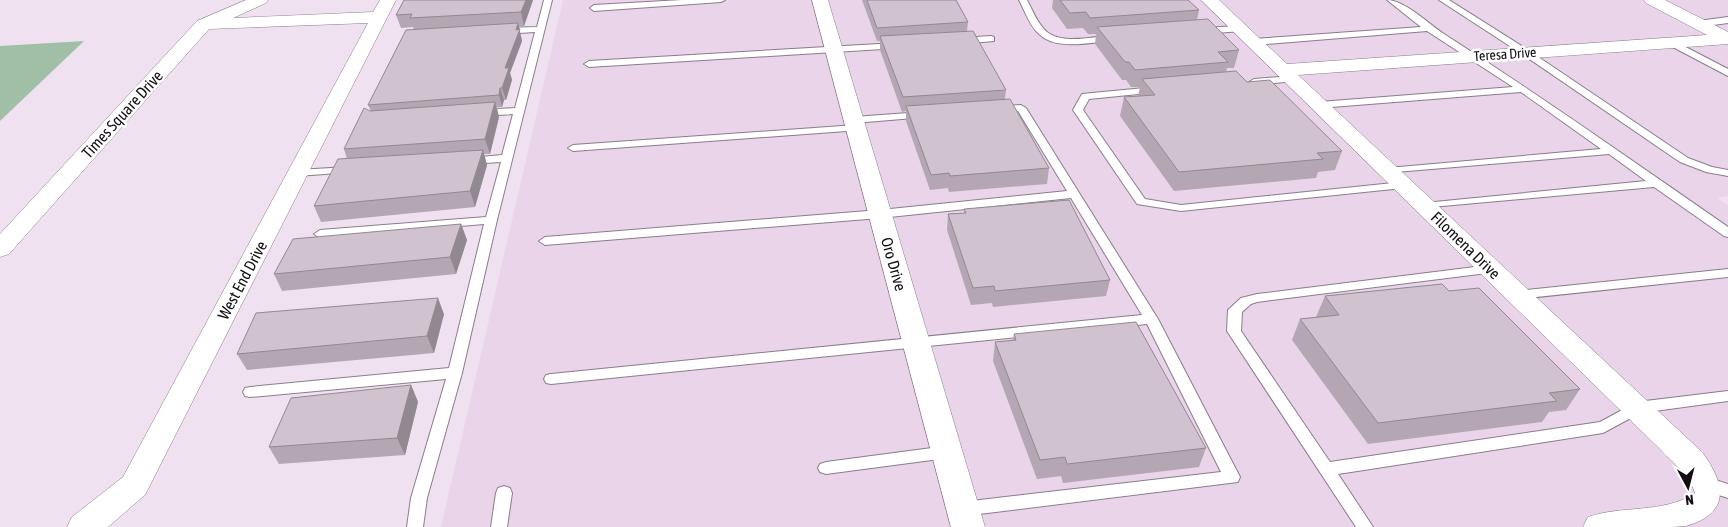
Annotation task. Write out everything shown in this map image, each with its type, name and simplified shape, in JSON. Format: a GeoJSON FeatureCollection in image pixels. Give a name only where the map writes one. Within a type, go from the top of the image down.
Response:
{"type":"FeatureCollection","features":[{"type":"Feature","properties":{"kind":"street","name":"Times Square Drive"},"geometry":{"type":"LineString","coordinates":[[0,249],[203,25],[260,0]]}},
{"type":"Feature","properties":{"kind":"street","name":"Oro Drive"},"geometry":{"type":"LineString","coordinates":[[820,0],[966,518]]}},
{"type":"Feature","properties":{"kind":"street","name":"Filomena Drive"},"geometry":{"type":"LineString","coordinates":[[1209,0],[1637,408],[1690,461],[1717,492]]}},
{"type":"Feature","properties":{"kind":"street"},"geometry":{"type":"LineString","coordinates":[[1652,0],[1728,39]]}},
{"type":"Feature","properties":{"kind":"street","name":"West End Drive"},"geometry":{"type":"LineString","coordinates":[[203,25],[384,8]]}},
{"type":"Feature","properties":{"kind":"street","name":"West End Drive"},"geometry":{"type":"LineString","coordinates":[[84,527],[134,486],[384,8]]}},
{"type":"Feature","properties":{"kind":"street","name":"Teresa Drive"},"geometry":{"type":"LineString","coordinates":[[1287,74],[1472,56],[1728,39]]}},
{"type":"Feature","properties":{"kind":"street"},"geometry":{"type":"LineString","coordinates":[[1604,527],[1690,512],[1704,506],[1717,492]]}},
{"type":"Feature","properties":{"kind":"lane"},"geometry":{"type":"LineString","coordinates":[[415,527],[419,498],[455,373],[490,220],[548,0]]}},
{"type":"Feature","properties":{"kind":"lane"},"geometry":{"type":"LineString","coordinates":[[594,8],[721,0]]}},
{"type":"Feature","properties":{"kind":"lane"},"geometry":{"type":"LineString","coordinates":[[1023,0],[1043,35],[1052,39],[1064,41],[1124,37]]}},
{"type":"Feature","properties":{"kind":"lane"},"geometry":{"type":"LineString","coordinates":[[1391,0],[1427,27],[1523,89],[1728,233]]}},
{"type":"Feature","properties":{"kind":"lane"},"geometry":{"type":"LineString","coordinates":[[1443,0],[1525,52],[1684,160],[1710,170],[1728,173]]}},
{"type":"Feature","properties":{"kind":"lane"},"geometry":{"type":"LineString","coordinates":[[1698,24],[1728,20]]}},
{"type":"Feature","properties":{"kind":"lane"},"geometry":{"type":"LineString","coordinates":[[1191,32],[1246,35],[1423,30],[1427,27]]}},
{"type":"Feature","properties":{"kind":"lane"},"geometry":{"type":"LineString","coordinates":[[490,32],[540,29]]}},
{"type":"Feature","properties":{"kind":"lane"},"geometry":{"type":"LineString","coordinates":[[952,42],[991,39]]}},
{"type":"Feature","properties":{"kind":"lane"},"geometry":{"type":"LineString","coordinates":[[1672,43],[1728,73]]}},
{"type":"Feature","properties":{"kind":"lane"},"geometry":{"type":"LineString","coordinates":[[589,64],[903,45]]}},
{"type":"Feature","properties":{"kind":"lane"},"geometry":{"type":"LineString","coordinates":[[1243,83],[1287,74]]}},
{"type":"Feature","properties":{"kind":"lane"},"geometry":{"type":"LineString","coordinates":[[1319,105],[1523,89]]}},
{"type":"Feature","properties":{"kind":"lane"},"geometry":{"type":"LineString","coordinates":[[1164,90],[1085,96],[1078,110],[1141,202],[1181,208],[1395,178],[1610,151]]}},
{"type":"Feature","properties":{"kind":"lane"},"geometry":{"type":"LineString","coordinates":[[966,518],[1232,477],[1151,319],[1021,108],[992,110]]}},
{"type":"Feature","properties":{"kind":"lane"},"geometry":{"type":"LineString","coordinates":[[471,114],[518,111]]}},
{"type":"Feature","properties":{"kind":"lane"},"geometry":{"type":"LineString","coordinates":[[573,148],[855,124],[932,114]]}},
{"type":"Feature","properties":{"kind":"lane"},"geometry":{"type":"LineString","coordinates":[[456,162],[506,158]]}},
{"type":"Feature","properties":{"kind":"lane"},"geometry":{"type":"LineString","coordinates":[[298,174],[357,169]]}},
{"type":"Feature","properties":{"kind":"lane"},"geometry":{"type":"LineString","coordinates":[[1424,206],[1656,183]]}},
{"type":"Feature","properties":{"kind":"lane"},"geometry":{"type":"LineString","coordinates":[[545,241],[880,214],[1074,194]]}},
{"type":"Feature","properties":{"kind":"lane"},"geometry":{"type":"LineString","coordinates":[[320,234],[490,220]]}},
{"type":"Feature","properties":{"kind":"lane"},"geometry":{"type":"LineString","coordinates":[[1365,527],[1234,331],[1235,310],[1246,300],[1257,298],[1491,269]]}},
{"type":"Feature","properties":{"kind":"lane"},"geometry":{"type":"LineString","coordinates":[[1518,295],[1728,274]]}},
{"type":"Feature","properties":{"kind":"lane"},"geometry":{"type":"LineString","coordinates":[[551,379],[1151,319]]}},
{"type":"Feature","properties":{"kind":"lane"},"geometry":{"type":"LineString","coordinates":[[250,392],[455,373]]}},
{"type":"Feature","properties":{"kind":"lane"},"geometry":{"type":"LineString","coordinates":[[1326,469],[1603,427],[1637,408],[1728,396]]}},
{"type":"Feature","properties":{"kind":"lane"},"geometry":{"type":"LineString","coordinates":[[826,468],[947,452]]}},
{"type":"Feature","properties":{"kind":"lane"},"geometry":{"type":"LineString","coordinates":[[499,527],[504,493]]}},
{"type":"Feature","properties":{"kind":"shaded area"},"geometry":{"type":"Polygon","coordinates":[[[563,0],[1728,0],[1728,196],[1717,198],[1728,205],[1728,527],[441,527],[563,0]]]}},
{"type":"Feature","properties":{"kind":"green space"},"geometry":{"type":"Polygon","coordinates":[[[84,41],[0,121],[0,46],[84,41]]]}},
{"type":"Feature","properties":{"kind":"building"},"geometry":{"type":"Polygon","coordinates":[[[404,0],[526,0],[521,12],[410,18],[412,14],[396,15],[404,0]]]}},
{"type":"Feature","properties":{"kind":"building"},"geometry":{"type":"Polygon","coordinates":[[[867,0],[956,0],[968,22],[877,28],[867,0]]]}},
{"type":"Feature","properties":{"kind":"building"},"geometry":{"type":"Polygon","coordinates":[[[1060,0],[1188,0],[1199,10],[1090,18],[1086,12],[1070,13],[1060,0]]]}},
{"type":"Feature","properties":{"kind":"building"},"geometry":{"type":"Polygon","coordinates":[[[1208,19],[1239,50],[1218,52],[1228,62],[1135,70],[1129,62],[1125,62],[1097,27],[1208,19]]]}},
{"type":"Feature","properties":{"kind":"building"},"geometry":{"type":"Polygon","coordinates":[[[518,23],[516,30],[520,29],[505,68],[509,68],[499,95],[368,105],[406,30],[518,23]]]}},
{"type":"Feature","properties":{"kind":"building"},"geometry":{"type":"Polygon","coordinates":[[[973,31],[1006,90],[903,97],[880,36],[973,31]]]}},
{"type":"Feature","properties":{"kind":"building"},"geometry":{"type":"Polygon","coordinates":[[[1236,71],[1247,82],[1270,80],[1342,151],[1317,153],[1323,159],[1179,172],[1124,97],[1155,95],[1142,79],[1236,71]]]}},
{"type":"Feature","properties":{"kind":"building"},"geometry":{"type":"Polygon","coordinates":[[[1010,99],[1049,168],[950,176],[949,173],[931,175],[906,106],[1010,99]]]}},
{"type":"Feature","properties":{"kind":"building"},"geometry":{"type":"Polygon","coordinates":[[[495,102],[485,139],[344,149],[364,108],[370,111],[495,102]]]}},
{"type":"Feature","properties":{"kind":"building"},"geometry":{"type":"Polygon","coordinates":[[[483,150],[470,191],[314,206],[338,159],[483,150]]]}},
{"type":"Feature","properties":{"kind":"building"},"geometry":{"type":"Polygon","coordinates":[[[1069,200],[1110,280],[995,291],[994,286],[973,288],[948,214],[966,213],[964,209],[1069,200]]]}},
{"type":"Feature","properties":{"kind":"building"},"geometry":{"type":"Polygon","coordinates":[[[461,224],[450,257],[274,274],[293,239],[461,224]]]}},
{"type":"Feature","properties":{"kind":"building"},"geometry":{"type":"Polygon","coordinates":[[[1442,284],[1449,291],[1479,288],[1580,389],[1549,393],[1557,401],[1378,423],[1300,319],[1339,315],[1325,296],[1442,284]]]}},
{"type":"Feature","properties":{"kind":"building"},"geometry":{"type":"Polygon","coordinates":[[[438,298],[427,336],[237,354],[256,313],[438,298]]]}},
{"type":"Feature","properties":{"kind":"building"},"geometry":{"type":"Polygon","coordinates":[[[1136,322],[1206,448],[1067,464],[1065,457],[1040,460],[995,342],[1016,340],[1014,334],[1136,322]]]}},
{"type":"Feature","properties":{"kind":"building"},"geometry":{"type":"Polygon","coordinates":[[[411,385],[397,438],[269,447],[291,398],[411,385]]]}}]}
